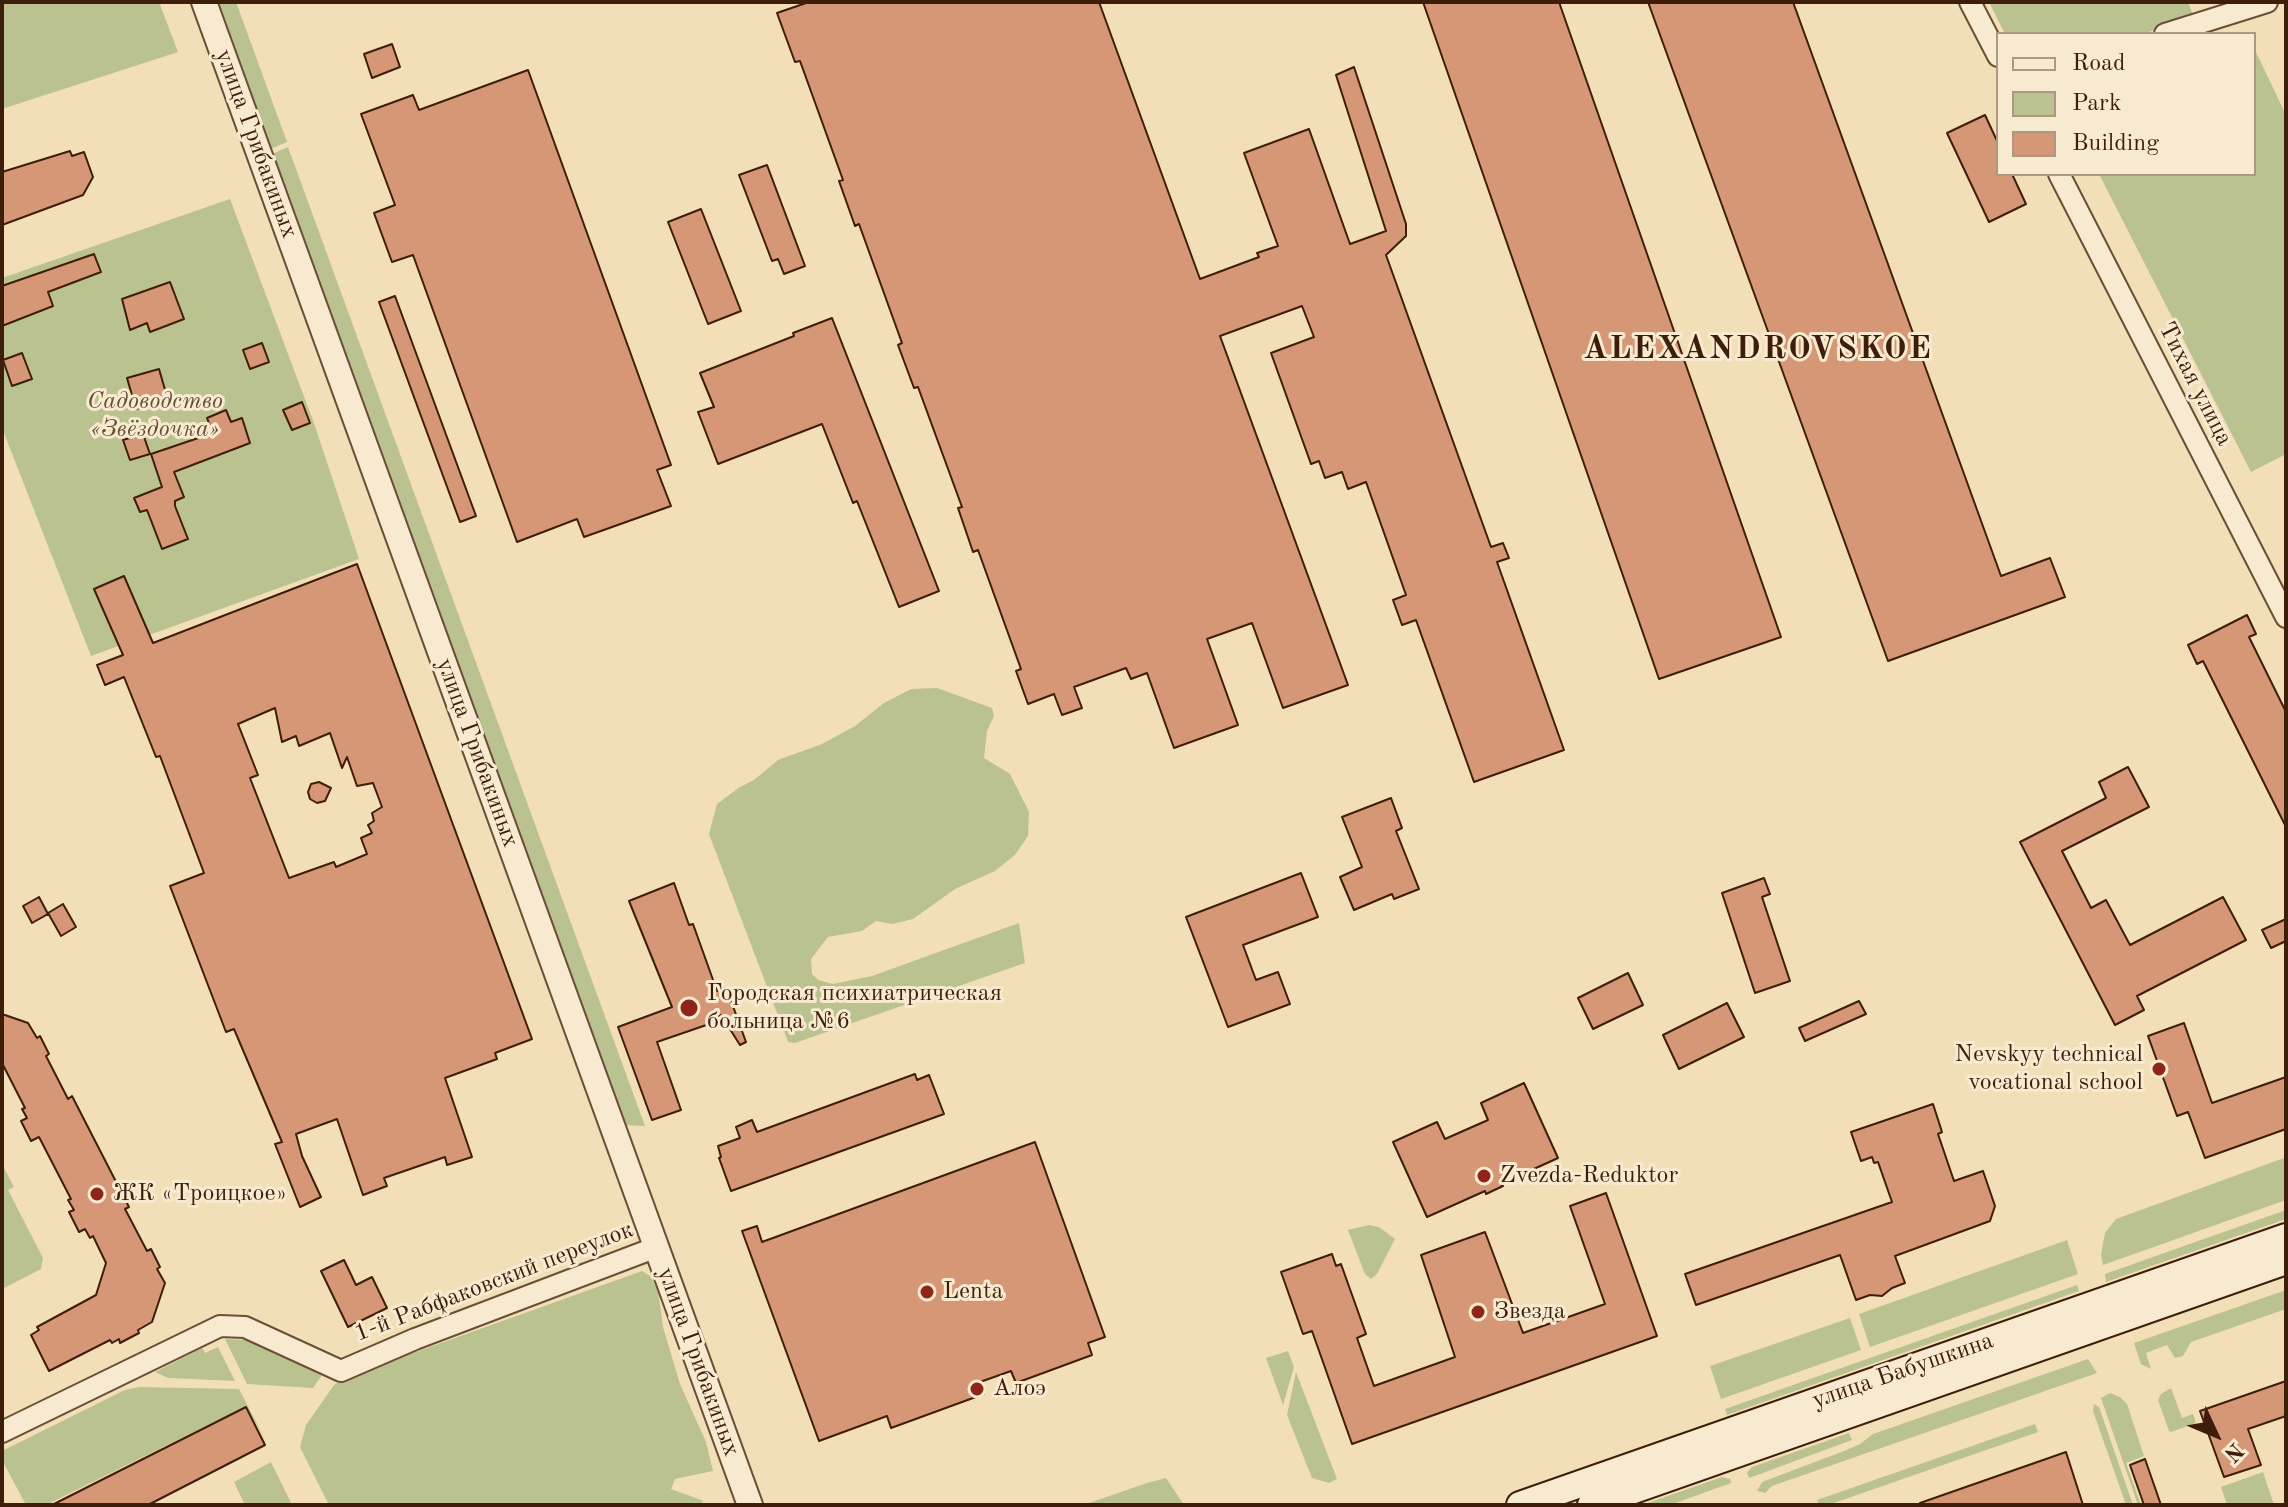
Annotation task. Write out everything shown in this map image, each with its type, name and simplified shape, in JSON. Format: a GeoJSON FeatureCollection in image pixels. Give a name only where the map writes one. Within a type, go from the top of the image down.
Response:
{"type":"FeatureCollection","features":[{"type":"Feature","properties":{"kind":"main road","name":"улица Бабушкина"},"geometry":{"type":"LineString","coordinates":[[1520,1505],[2286,1237]]}},
{"type":"Feature","properties":{"kind":"main road","name":"улица Бабушкина"},"geometry":{"type":"LineString","coordinates":[[1591,1505],[2286,1261]]}},
{"type":"Feature","properties":{"kind":"street","name":"улица Грибакиных"},"geometry":{"type":"LineString","coordinates":[[204,2],[750,1505]]}},
{"type":"Feature","properties":{"kind":"street"},"geometry":{"type":"LineString","coordinates":[[1970,2],[1996,52]]}},
{"type":"Feature","properties":{"kind":"street"},"geometry":{"type":"LineString","coordinates":[[2171,32],[2267,2]]}},
{"type":"Feature","properties":{"kind":"street","name":"Тихая улица"},"geometry":{"type":"LineString","coordinates":[[2060,176],[2286,617]]}},
{"type":"Feature","properties":{"kind":"street","name":"1-й Рабфаковский переулок"},"geometry":{"type":"LineString","coordinates":[[2,1432],[220,1326],[245,1327],[341,1371],[415,1339],[657,1247]]}},
{"type":"Feature","properties":{"kind":"green space"},"geometry":{"type":"Polygon","coordinates":[[[2,2],[159,2],[178,52],[2,109],[2,2]]]}},
{"type":"Feature","properties":{"kind":"green space"},"geometry":{"type":"Polygon","coordinates":[[[215,2],[236,2],[287,142],[268,150],[215,2]]]}},
{"type":"Feature","properties":{"kind":"green space"},"geometry":{"type":"Polygon","coordinates":[[[1989,2],[2188,2],[2193,15],[2191,19],[2149,32],[2004,32],[1989,2]]]}},
{"type":"Feature","properties":{"kind":"green space"},"geometry":{"type":"Polygon","coordinates":[[[2256,52],[2286,115],[2286,454],[2251,472],[2100,176],[2256,176],[2256,52]]]}},
{"type":"Feature","properties":{"kind":"green space"},"geometry":{"type":"Polygon","coordinates":[[[288,147],[645,1126],[625,1125],[270,155],[288,147]]]}},
{"type":"Feature","properties":{"kind":"green space","name":"Садоводство «Звёздочка»"},"geometry":{"type":"Polygon","coordinates":[[[230,199],[315,426],[359,559],[91,656],[2,428],[2,278],[230,199]]]}},
{"type":"Feature","properties":{"kind":"green space"},"geometry":{"type":"Polygon","coordinates":[[[937,688],[992,708],[994,716],[987,731],[984,758],[1010,774],[1029,812],[1028,836],[1015,855],[995,871],[955,889],[913,919],[892,924],[876,921],[862,931],[828,937],[811,959],[812,974],[818,980],[833,984],[872,976],[1019,923],[1025,963],[795,1043],[788,1042],[709,834],[717,804],[778,760],[822,744],[855,726],[884,703],[911,689],[937,688]]]}},
{"type":"Feature","properties":{"kind":"green space"},"geometry":{"type":"Polygon","coordinates":[[[2284,1158],[2286,1200],[2103,1265],[2101,1255],[2105,1233],[2116,1219],[2284,1158]]]}},
{"type":"Feature","properties":{"kind":"green space"},"geometry":{"type":"Polygon","coordinates":[[[2,1164],[14,1187],[8,1190],[43,1258],[41,1269],[4,1288],[2,1164]]]}},
{"type":"Feature","properties":{"kind":"green space"},"geometry":{"type":"Polygon","coordinates":[[[2286,1210],[2286,1219],[2106,1282],[2105,1274],[2286,1210]]]}},
{"type":"Feature","properties":{"kind":"green space"},"geometry":{"type":"Polygon","coordinates":[[[1369,1225],[1379,1227],[1395,1239],[1377,1274],[1371,1279],[1365,1274],[1348,1230],[1369,1225]]]}},
{"type":"Feature","properties":{"kind":"green space"},"geometry":{"type":"Polygon","coordinates":[[[2067,1240],[2078,1274],[1870,1347],[1859,1314],[2067,1240]]]}},
{"type":"Feature","properties":{"kind":"green space"},"geometry":{"type":"Polygon","coordinates":[[[642,1271],[650,1276],[658,1290],[663,1327],[680,1384],[706,1442],[713,1471],[675,1479],[671,1489],[704,1501],[698,1505],[329,1505],[300,1447],[306,1425],[334,1385],[346,1377],[642,1271]]]}},
{"type":"Feature","properties":{"kind":"green space"},"geometry":{"type":"Polygon","coordinates":[[[2077,1285],[2079,1291],[1727,1415],[1725,1409],[2077,1285]]]}},
{"type":"Feature","properties":{"kind":"green space"},"geometry":{"type":"Polygon","coordinates":[[[2286,1290],[2286,1309],[2191,1342],[2183,1356],[2175,1358],[2167,1345],[2146,1353],[2151,1369],[2141,1364],[2134,1343],[2286,1290]]]}},
{"type":"Feature","properties":{"kind":"green space"},"geometry":{"type":"Polygon","coordinates":[[[1850,1318],[1861,1350],[1721,1399],[1710,1366],[1850,1318]]]}},
{"type":"Feature","properties":{"kind":"green space"},"geometry":{"type":"Polygon","coordinates":[[[225,1339],[247,1340],[322,1375],[313,1388],[247,1384],[225,1339]]]}},
{"type":"Feature","properties":{"kind":"green space"},"geometry":{"type":"Polygon","coordinates":[[[218,1347],[235,1381],[168,1378],[155,1372],[202,1348],[205,1353],[218,1347]]]}},
{"type":"Feature","properties":{"kind":"green space"},"geometry":{"type":"Polygon","coordinates":[[[1288,1351],[1294,1367],[1283,1405],[1266,1358],[1288,1351]]]}},
{"type":"Feature","properties":{"kind":"green space"},"geometry":{"type":"Polygon","coordinates":[[[2088,1359],[2097,1373],[1772,1486],[1765,1493],[1757,1491],[1762,1482],[1844,1451],[1873,1434],[2088,1359]]]}},
{"type":"Feature","properties":{"kind":"green space"},"geometry":{"type":"Polygon","coordinates":[[[1296,1372],[1337,1479],[1329,1483],[1312,1478],[1287,1415],[1296,1372]]]}},
{"type":"Feature","properties":{"kind":"green space"},"geometry":{"type":"Polygon","coordinates":[[[139,1387],[239,1389],[265,1439],[246,1406],[46,1505],[26,1505],[2,1460],[2,1451],[125,1390],[139,1387]]]}},
{"type":"Feature","properties":{"kind":"green space"},"geometry":{"type":"Polygon","coordinates":[[[2171,1388],[2182,1418],[2193,1414],[2196,1423],[2171,1432],[2158,1400],[2171,1388]]]}},
{"type":"Feature","properties":{"kind":"green space"},"geometry":{"type":"Polygon","coordinates":[[[2110,1393],[2127,1404],[2144,1456],[2126,1463],[2141,1505],[2138,1505],[2101,1398],[2110,1393]]]}},
{"type":"Feature","properties":{"kind":"green space"},"geometry":{"type":"Polygon","coordinates":[[[2094,1404],[2099,1407],[2133,1505],[2126,1505],[2093,1411],[2094,1404]]]}},
{"type":"Feature","properties":{"kind":"green space"},"geometry":{"type":"Polygon","coordinates":[[[2035,1424],[2038,1432],[1828,1505],[1819,1505],[1817,1500],[2035,1424]]]}},
{"type":"Feature","properties":{"kind":"green space"},"geometry":{"type":"Polygon","coordinates":[[[1849,1433],[1852,1440],[1749,1478],[1747,1473],[1752,1467],[1849,1433]]]}},
{"type":"Feature","properties":{"kind":"green space"},"geometry":{"type":"Polygon","coordinates":[[[271,1462],[292,1505],[245,1505],[234,1482],[271,1462]]]}},
{"type":"Feature","properties":{"kind":"green space"},"geometry":{"type":"Polygon","coordinates":[[[2263,1472],[2274,1505],[2227,1505],[2221,1487],[2263,1472]]]}},
{"type":"Feature","properties":{"kind":"green space"},"geometry":{"type":"Polygon","coordinates":[[[1722,1477],[1730,1479],[1731,1483],[1670,1505],[1642,1505],[1722,1477]]]}},
{"type":"Feature","properties":{"kind":"green space"},"geometry":{"type":"Polygon","coordinates":[[[1166,1478],[1184,1505],[1083,1505],[1147,1483],[1166,1478]]]}},
{"type":"Feature","properties":{"kind":"building"},"geometry":{"type":"Polygon","coordinates":[[[809,2],[1099,2],[1200,279],[1259,257],[1257,253],[1278,246],[1244,153],[1309,129],[1350,244],[1386,231],[1336,75],[1354,67],[1406,224],[1406,236],[1386,255],[1491,547],[1503,543],[1509,558],[1497,562],[1564,750],[1474,782],[1416,620],[1402,625],[1393,600],[1406,595],[1366,482],[1348,489],[1342,472],[1325,478],[1319,461],[1311,464],[1271,353],[1314,337],[1302,306],[1220,336],[1348,685],[1283,708],[1252,623],[1207,639],[1238,725],[1174,748],[1147,673],[1131,679],[1126,668],[1074,687],[1082,708],[1062,715],[1054,694],[1028,704],[1016,671],[1021,669],[978,550],[973,552],[958,508],[962,507],[918,387],[914,388],[898,345],[902,343],[859,224],[855,226],[839,181],[843,180],[800,61],[795,62],[777,13],[809,2]]]}},
{"type":"Feature","properties":{"kind":"building"},"geometry":{"type":"Polygon","coordinates":[[[1423,2],[1559,2],[1781,637],[1659,679],[1423,2]]]}},
{"type":"Feature","properties":{"kind":"building"},"geometry":{"type":"Polygon","coordinates":[[[1648,2],[1793,2],[2001,576],[2050,558],[2065,597],[1888,661],[1648,2]]]}},
{"type":"Feature","properties":{"kind":"building"},"geometry":{"type":"Polygon","coordinates":[[[392,44],[400,67],[372,78],[364,54],[392,44]]]}},
{"type":"Feature","properties":{"kind":"building"},"geometry":{"type":"Polygon","coordinates":[[[528,70],[671,465],[657,470],[671,506],[584,537],[577,519],[517,542],[413,255],[392,262],[374,213],[395,205],[361,114],[413,95],[419,110],[528,70]]]}},
{"type":"Feature","properties":{"kind":"building"},"geometry":{"type":"Polygon","coordinates":[[[1985,115],[1996,139],[1996,176],[2013,176],[2026,204],[1989,222],[1947,133],[1985,115]]]}},
{"type":"Feature","properties":{"kind":"building"},"geometry":{"type":"Polygon","coordinates":[[[70,151],[72,156],[84,152],[93,177],[83,195],[2,225],[2,172],[70,151]]]}},
{"type":"Feature","properties":{"kind":"building"},"geometry":{"type":"Polygon","coordinates":[[[767,165],[805,266],[784,274],[778,259],[772,261],[739,175],[767,165]]]}},
{"type":"Feature","properties":{"kind":"building"},"geometry":{"type":"Polygon","coordinates":[[[701,209],[741,311],[708,324],[668,222],[701,209]]]}},
{"type":"Feature","properties":{"kind":"building"},"geometry":{"type":"Polygon","coordinates":[[[94,254],[101,272],[48,292],[53,306],[2,326],[2,286],[94,254]]]}},
{"type":"Feature","properties":{"kind":"building"},"geometry":{"type":"Polygon","coordinates":[[[170,282],[184,319],[150,332],[147,323],[130,330],[122,299],[170,282]]]}},
{"type":"Feature","properties":{"kind":"building"},"geometry":{"type":"Polygon","coordinates":[[[395,296],[476,516],[460,522],[379,302],[395,296]]]}},
{"type":"Feature","properties":{"kind":"building"},"geometry":{"type":"Polygon","coordinates":[[[832,318],[939,591],[899,607],[822,424],[718,464],[698,412],[714,407],[700,373],[832,318]]]}},
{"type":"Feature","properties":{"kind":"building"},"geometry":{"type":"Polygon","coordinates":[[[262,343],[269,362],[250,369],[243,350],[262,343]]]}},
{"type":"Feature","properties":{"kind":"building"},"geometry":{"type":"Polygon","coordinates":[[[22,353],[32,379],[12,386],[3,360],[22,353]]]}},
{"type":"Feature","properties":{"kind":"building"},"geometry":{"type":"Polygon","coordinates":[[[159,369],[168,400],[136,409],[127,378],[159,369]]]}},
{"type":"Feature","properties":{"kind":"building"},"geometry":{"type":"Polygon","coordinates":[[[302,402],[310,423],[292,430],[283,410],[302,402]]]}},
{"type":"Feature","properties":{"kind":"building"},"geometry":{"type":"Polygon","coordinates":[[[226,410],[231,422],[242,418],[250,443],[174,472],[184,497],[175,501],[175,506],[188,539],[162,549],[147,510],[140,512],[134,498],[162,487],[151,454],[213,433],[207,418],[226,410]]]}},
{"type":"Feature","properties":{"kind":"building"},"geometry":{"type":"Polygon","coordinates":[[[143,434],[150,454],[130,460],[123,440],[143,434]]]}},
{"type":"Feature","properties":{"kind":"building"},"geometry":{"type":"Polygon","coordinates":[[[357,564],[532,1039],[495,1053],[497,1059],[445,1078],[472,1157],[447,1165],[445,1157],[384,1178],[387,1186],[363,1195],[337,1119],[296,1134],[302,1156],[321,1197],[300,1207],[275,1144],[282,1142],[234,1029],[226,1032],[170,886],[204,873],[160,756],[156,757],[124,677],[105,685],[97,665],[123,655],[94,589],[124,576],[153,643],[357,564]],[[275,708],[238,724],[258,775],[250,778],[289,878],[334,862],[336,867],[367,854],[361,838],[372,833],[368,825],[374,821],[372,813],[382,807],[373,783],[357,786],[347,757],[342,768],[330,733],[299,746],[296,736],[282,742],[275,708]]]}},
{"type":"Feature","properties":{"kind":"building"},"geometry":{"type":"Polygon","coordinates":[[[2247,615],[2256,634],[2249,637],[2286,712],[2286,827],[2203,661],[2197,664],[2188,645],[2247,615]]]}},
{"type":"Feature","properties":{"kind":"building"},"geometry":{"type":"Polygon","coordinates":[[[2128,767],[2149,807],[2062,851],[2091,908],[2106,900],[2130,945],[2223,897],[2246,940],[2137,996],[2144,1010],[2115,1025],[2020,842],[2106,798],[2099,782],[2128,767]]]}},
{"type":"Feature","properties":{"kind":"building"},"geometry":{"type":"Polygon","coordinates":[[[319,782],[331,788],[325,801],[317,803],[310,799],[308,792],[311,784],[319,782]]]}},
{"type":"Feature","properties":{"kind":"building"},"geometry":{"type":"Polygon","coordinates":[[[1391,798],[1402,828],[1396,831],[1419,889],[1394,899],[1392,894],[1354,910],[1340,877],[1362,867],[1342,817],[1391,798]]]}},
{"type":"Feature","properties":{"kind":"building"},"geometry":{"type":"Polygon","coordinates":[[[1301,873],[1318,917],[1243,945],[1256,980],[1278,972],[1290,1004],[1228,1027],[1186,917],[1301,873]]]}},
{"type":"Feature","properties":{"kind":"building"},"geometry":{"type":"Polygon","coordinates":[[[1764,878],[1770,894],[1762,897],[1790,981],[1755,993],[1722,893],[1764,878]]]}},
{"type":"Feature","properties":{"kind":"building"},"geometry":{"type":"Polygon","coordinates":[[[674,883],[689,925],[693,924],[717,991],[726,987],[746,1042],[740,1045],[721,1015],[714,1019],[715,1022],[657,1042],[681,1110],[652,1120],[618,1027],[672,1007],[629,901],[674,883]]]}},
{"type":"Feature","properties":{"kind":"building"},"geometry":{"type":"Polygon","coordinates":[[[39,897],[48,914],[32,923],[23,906],[39,897]]]}},
{"type":"Feature","properties":{"kind":"building"},"geometry":{"type":"Polygon","coordinates":[[[63,904],[76,927],[61,936],[48,913],[63,904]]]}},
{"type":"Feature","properties":{"kind":"building"},"geometry":{"type":"Polygon","coordinates":[[[2286,919],[2286,941],[2271,948],[2262,930],[2286,919]]]}},
{"type":"Feature","properties":{"kind":"building"},"geometry":{"type":"Polygon","coordinates":[[[1628,973],[1643,1005],[1593,1029],[1578,998],[1628,973]]]}},
{"type":"Feature","properties":{"kind":"building"},"geometry":{"type":"Polygon","coordinates":[[[1859,1001],[1866,1014],[1805,1041],[1799,1028],[1859,1001]]]}},
{"type":"Feature","properties":{"kind":"building"},"geometry":{"type":"Polygon","coordinates":[[[1727,1003],[1744,1037],[1679,1069],[1663,1035],[1727,1003]]]}},
{"type":"Feature","properties":{"kind":"building","name":"ЖК «Троицкое»"},"geometry":{"type":"Polygon","coordinates":[[[2,1014],[28,1023],[37,1038],[40,1036],[49,1054],[46,1056],[68,1099],[72,1096],[129,1207],[125,1209],[147,1251],[151,1249],[165,1283],[152,1322],[138,1330],[139,1333],[120,1343],[119,1339],[112,1343],[110,1340],[49,1371],[31,1335],[39,1330],[37,1327],[96,1295],[106,1263],[93,1236],[90,1238],[85,1229],[79,1232],[69,1212],[74,1210],[68,1200],[71,1199],[39,1137],[31,1141],[21,1121],[27,1118],[22,1109],[25,1108],[2,1063],[2,1014]]]}},
{"type":"Feature","properties":{"kind":"building","name":"Nevskyy technical vocational school"},"geometry":{"type":"Polygon","coordinates":[[[2184,1023],[2212,1103],[2286,1077],[2286,1129],[2205,1158],[2188,1112],[2177,1116],[2148,1036],[2184,1023]]]}},
{"type":"Feature","properties":{"kind":"building"},"geometry":{"type":"Polygon","coordinates":[[[915,1074],[917,1080],[929,1075],[944,1114],[731,1191],[718,1146],[740,1138],[736,1127],[752,1120],[757,1132],[915,1074]]]}},
{"type":"Feature","properties":{"kind":"building"},"geometry":{"type":"Polygon","coordinates":[[[1524,1083],[1558,1158],[1486,1194],[1485,1191],[1427,1217],[1393,1142],[1437,1122],[1445,1139],[1488,1120],[1481,1103],[1524,1083]]]}},
{"type":"Feature","properties":{"kind":"building"},"geometry":{"type":"Polygon","coordinates":[[[1933,1104],[1942,1132],[1938,1134],[1954,1181],[1983,1171],[1995,1206],[1990,1221],[1895,1256],[1905,1283],[1882,1296],[1870,1295],[1856,1300],[1840,1255],[1696,1305],[1685,1274],[1892,1202],[1878,1162],[1874,1163],[1872,1157],[1861,1161],[1851,1132],[1933,1104]]]}},
{"type":"Feature","properties":{"kind":"building","name":"Lenta"},"geometry":{"type":"Polygon","coordinates":[[[1035,1142],[1105,1337],[1088,1343],[1092,1355],[1016,1383],[1011,1371],[980,1382],[984,1394],[891,1428],[887,1416],[819,1441],[742,1231],[757,1226],[762,1242],[1035,1142]]]}},
{"type":"Feature","properties":{"kind":"building","name":"Звезда"},"geometry":{"type":"Polygon","coordinates":[[[1606,1193],[1657,1336],[1352,1444],[1312,1331],[1303,1334],[1281,1272],[1332,1254],[1336,1266],[1341,1264],[1366,1334],[1357,1338],[1374,1386],[1455,1357],[1421,1255],[1485,1232],[1523,1333],[1605,1304],[1570,1206],[1606,1193]]]}},
{"type":"Feature","properties":{"kind":"building"},"geometry":{"type":"Polygon","coordinates":[[[344,1260],[356,1285],[372,1277],[387,1308],[348,1327],[321,1271],[344,1260]]]}},
{"type":"Feature","properties":{"kind":"building"},"geometry":{"type":"Polygon","coordinates":[[[2286,1381],[2286,1416],[2248,1429],[2261,1465],[2224,1477],[2200,1411],[2286,1381]]]}},
{"type":"Feature","properties":{"kind":"building"},"geometry":{"type":"Polygon","coordinates":[[[246,1407],[265,1445],[148,1505],[52,1505],[246,1407]]]}},
{"type":"Feature","properties":{"kind":"building"},"geometry":{"type":"Polygon","coordinates":[[[2066,1452],[2083,1505],[1920,1503],[2066,1452]]]}},
{"type":"Feature","properties":{"kind":"building"},"geometry":{"type":"Polygon","coordinates":[[[2145,1459],[2161,1505],[2144,1505],[2130,1465],[2145,1459]]]}},
{"type":"Feature","properties":{"kind":"place","name":"Городская психиатрическая больница №6"},"geometry":{"type":"Point","coordinates":[689,1008]}},
{"type":"Feature","properties":{"kind":"place","name":"Nevskyy technical vocational school"},"geometry":{"type":"Point","coordinates":[2159,1069]}},
{"type":"Feature","properties":{"kind":"place","name":"Zvezda-Reduktor"},"geometry":{"type":"Point","coordinates":[1484,1176]}},
{"type":"Feature","properties":{"kind":"place","name":"ЖК «Троицкое»"},"geometry":{"type":"Point","coordinates":[97,1194]}},
{"type":"Feature","properties":{"kind":"place","name":"Lenta"},"geometry":{"type":"Point","coordinates":[927,1292]}},
{"type":"Feature","properties":{"kind":"place","name":"Звезда"},"geometry":{"type":"Point","coordinates":[1478,1312]}},
{"type":"Feature","properties":{"kind":"place","name":"Алоэ"},"geometry":{"type":"Point","coordinates":[977,1389]}},
{"type":"Feature","properties":{"kind":"district","name":"ALEXANDROVSKOE"},"geometry":{"type":"Point","coordinates":[1758,350]}}]}
